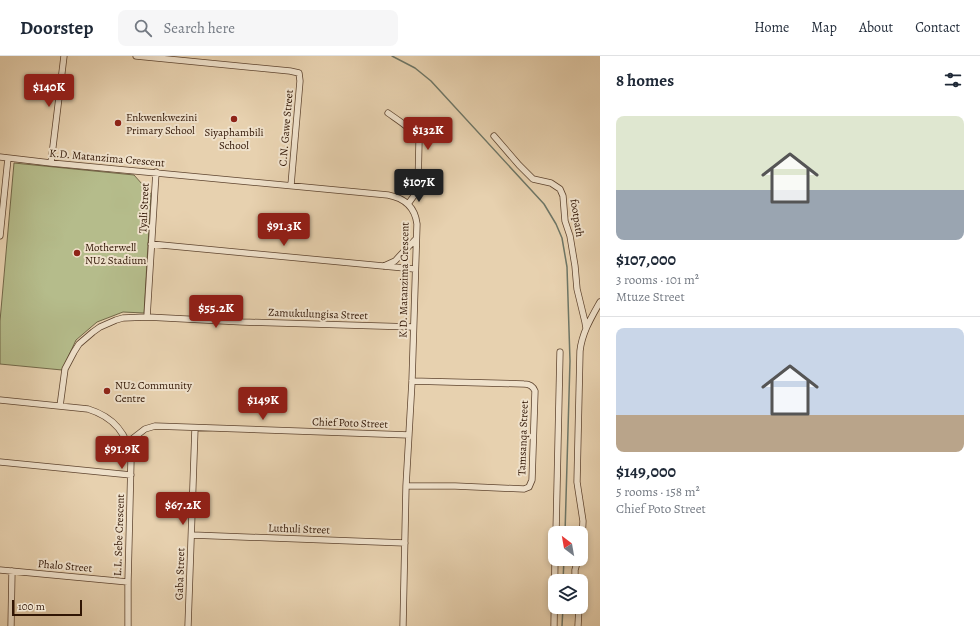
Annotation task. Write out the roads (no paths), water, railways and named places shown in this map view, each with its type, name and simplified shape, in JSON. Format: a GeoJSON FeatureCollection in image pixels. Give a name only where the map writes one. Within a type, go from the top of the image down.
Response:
{"type":"FeatureCollection","features":[{"type":"Feature","properties":{"kind":"street"},"geometry":{"type":"LineString","coordinates":[[51,163],[64,56]]}},
{"type":"Feature","properties":{"kind":"street","name":"C.N. Gawe Street"},"geometry":{"type":"LineString","coordinates":[[136,56],[284,70],[299,73],[300,81],[291,186]]}},
{"type":"Feature","properties":{"kind":"street"},"geometry":{"type":"LineString","coordinates":[[388,113],[408,127],[419,141],[418,187],[416,193],[408,204]]}},
{"type":"Feature","properties":{"kind":"street","name":"footpath"},"geometry":{"type":"LineString","coordinates":[[494,136],[533,179],[550,183],[560,189],[563,196],[565,222],[570,236],[577,289],[586,328]]}},
{"type":"Feature","properties":{"kind":"street","name":"K.D. Matanzima Crescent"},"geometry":{"type":"LineString","coordinates":[[0,157],[394,196],[402,199],[408,204],[416,218],[416,239],[412,381],[406,486],[406,543],[403,626]]}},
{"type":"Feature","properties":{"kind":"street"},"geometry":{"type":"LineString","coordinates":[[0,236],[8,158]]}},
{"type":"Feature","properties":{"kind":"street","name":"Tyali Street"},"geometry":{"type":"LineString","coordinates":[[147,317],[156,172]]}},
{"type":"Feature","properties":{"kind":"street"},"geometry":{"type":"LineString","coordinates":[[384,266],[395,260],[416,239]]}},
{"type":"Feature","properties":{"kind":"street"},"geometry":{"type":"LineString","coordinates":[[151,244],[415,270]]}},
{"type":"Feature","properties":{"kind":"street"},"geometry":{"type":"LineString","coordinates":[[583,526],[577,482],[579,369],[581,343],[586,328],[600,302]]}},
{"type":"Feature","properties":{"kind":"street","name":"Zamukulungisa Street"},"geometry":{"type":"LineString","coordinates":[[60,406],[66,369],[79,344],[96,330],[116,320],[130,317],[147,317],[243,322],[413,327]]}},
{"type":"Feature","properties":{"kind":"street"},"geometry":{"type":"LineString","coordinates":[[556,526],[560,352]]}},
{"type":"Feature","properties":{"kind":"street","name":"Tamsanqa Street"},"geometry":{"type":"LineString","coordinates":[[406,486],[455,486],[524,489],[529,487],[532,480],[535,392],[532,387],[528,384],[412,381]]}},
{"type":"Feature","properties":{"kind":"street","name":"L.L. Sebe Crescent"},"geometry":{"type":"LineString","coordinates":[[0,400],[88,409],[108,418],[122,433],[127,444],[131,460],[128,626]]}},
{"type":"Feature","properties":{"kind":"street","name":"Chief Poto Street"},"geometry":{"type":"LineString","coordinates":[[127,444],[145,429],[160,426],[409,435]]}},
{"type":"Feature","properties":{"kind":"street","name":"Gaba Street"},"geometry":{"type":"LineString","coordinates":[[188,626],[195,428]]}},
{"type":"Feature","properties":{"kind":"street"},"geometry":{"type":"LineString","coordinates":[[0,462],[131,475]]}},
{"type":"Feature","properties":{"kind":"street","name":"Luthuli Street"},"geometry":{"type":"LineString","coordinates":[[192,535],[406,543]]}},
{"type":"Feature","properties":{"kind":"street"},"geometry":{"type":"LineString","coordinates":[[554,626],[555,566]]}},
{"type":"Feature","properties":{"kind":"street","name":"Phalo Street"},"geometry":{"type":"LineString","coordinates":[[0,570],[128,582]]}},
{"type":"Feature","properties":{"kind":"street"},"geometry":{"type":"LineString","coordinates":[[11,626],[12,571]]}},
{"type":"Feature","properties":{"kind":"street"},"geometry":{"type":"LineString","coordinates":[[578,626],[579,614]]}},
{"type":"Feature","properties":{"kind":"waterway"},"geometry":{"type":"LineString","coordinates":[[392,56],[415,68],[431,81],[544,204],[556,224],[562,238],[567,267],[570,361],[565,526]]}},
{"type":"Feature","properties":{"kind":"waterway"},"geometry":{"type":"LineString","coordinates":[[563,574],[564,566]]}},
{"type":"Feature","properties":{"kind":"waterway"},"geometry":{"type":"LineString","coordinates":[[562,626],[563,614]]}},
{"type":"Feature","properties":{"kind":"place","name":"Siyaphambili School"},"geometry":{"type":"Point","coordinates":[234,119]}},
{"type":"Feature","properties":{"kind":"place","name":"Enkwenkwezini Primary School"},"geometry":{"type":"Point","coordinates":[118,123]}},
{"type":"Feature","properties":{"kind":"place","name":"Motherwell NU2 Stadium"},"geometry":{"type":"Point","coordinates":[77,253]}},
{"type":"Feature","properties":{"kind":"place","name":"NU2 Community Centre"},"geometry":{"type":"Point","coordinates":[107,391]}}]}
